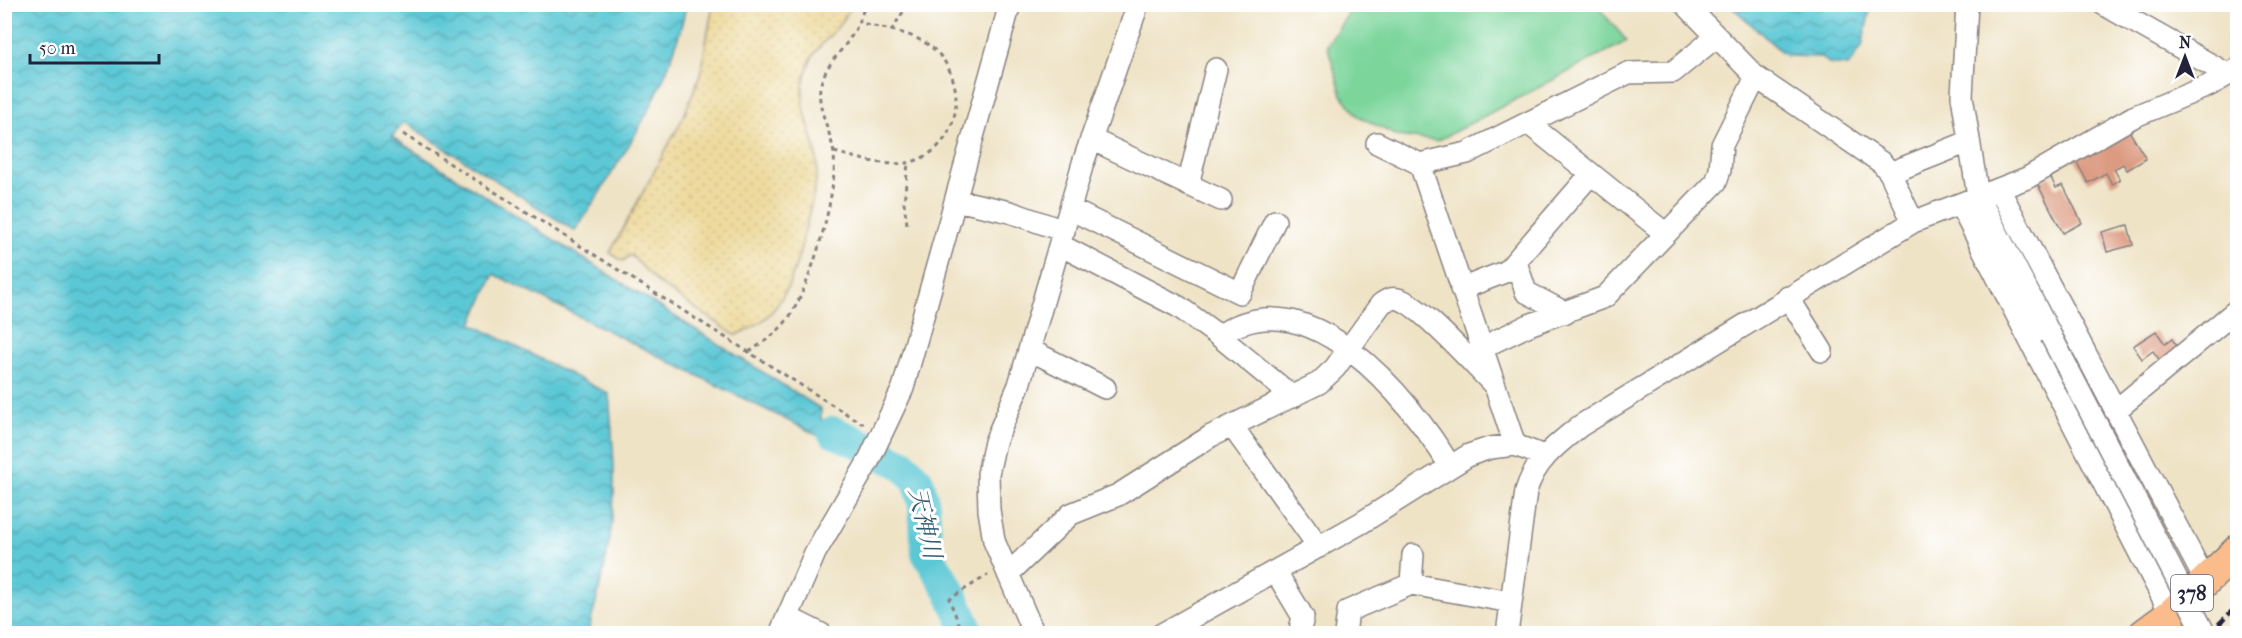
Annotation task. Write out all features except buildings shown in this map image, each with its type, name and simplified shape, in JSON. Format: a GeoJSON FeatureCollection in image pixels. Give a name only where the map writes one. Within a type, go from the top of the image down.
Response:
{"type":"FeatureCollection","features":[{"type":"Feature","properties":{"kind":"highway","name":"378"},"geometry":{"type":"LineString","coordinates":[[2144,633],[2171,614],[2238,550]]}},
{"type":"Feature","properties":{"kind":"street"},"geometry":{"type":"LineString","coordinates":[[821,633],[784,625],[815,553],[887,424],[903,388],[1010,4]]}},
{"type":"Feature","properties":{"kind":"street"},"geometry":{"type":"LineString","coordinates":[[1034,633],[994,541],[989,510],[988,474],[995,442],[1019,385],[1030,350],[1091,139],[1138,4]]}},
{"type":"Feature","properties":{"kind":"street"},"geometry":{"type":"LineString","coordinates":[[1685,4],[1756,77],[1882,163],[1890,173],[1913,222]]}},
{"type":"Feature","properties":{"kind":"street"},"geometry":{"type":"LineString","coordinates":[[1967,4],[1962,96],[1968,142],[1969,200],[2171,614]]}},
{"type":"Feature","properties":{"kind":"street"},"geometry":{"type":"LineString","coordinates":[[2103,4],[2233,72]]}},
{"type":"Feature","properties":{"kind":"street"},"geometry":{"type":"LineString","coordinates":[[1377,143],[1420,164],[1467,153],[1628,73],[1673,72],[1716,37]]}},
{"type":"Feature","properties":{"kind":"street"},"geometry":{"type":"LineString","coordinates":[[1188,185],[1216,69]]}},
{"type":"Feature","properties":{"kind":"street"},"geometry":{"type":"LineString","coordinates":[[1507,633],[1526,491],[1531,474],[1544,456],[1580,426],[1913,222],[2027,178],[2133,117],[2233,72]]}},
{"type":"Feature","properties":{"kind":"street"},"geometry":{"type":"LineString","coordinates":[[1481,348],[1529,325],[1605,297],[1716,182],[1720,170],[1722,145],[1756,77]]}},
{"type":"Feature","properties":{"kind":"street"},"geometry":{"type":"LineString","coordinates":[[1528,123],[1666,234]]}},
{"type":"Feature","properties":{"kind":"street"},"geometry":{"type":"LineString","coordinates":[[1091,139],[1221,200]]}},
{"type":"Feature","properties":{"kind":"street"},"geometry":{"type":"LineString","coordinates":[[1890,173],[1968,142]]}},
{"type":"Feature","properties":{"kind":"street"},"geometry":{"type":"LineString","coordinates":[[1420,164],[1492,383],[1515,445]]}},
{"type":"Feature","properties":{"kind":"street"},"geometry":{"type":"LineString","coordinates":[[1461,289],[1507,271],[1591,174]]}},
{"type":"Feature","properties":{"kind":"street"},"geometry":{"type":"LineString","coordinates":[[1999,189],[2205,580]]}},
{"type":"Feature","properties":{"kind":"street"},"geometry":{"type":"LineString","coordinates":[[956,200],[1010,212],[1062,238],[1179,307],[1219,336],[1293,397]]}},
{"type":"Feature","properties":{"kind":"street"},"geometry":{"type":"LineString","coordinates":[[1969,200],[2051,336],[2205,633]]}},
{"type":"Feature","properties":{"kind":"street"},"geometry":{"type":"LineString","coordinates":[[1070,210],[1240,293],[1275,221]]}},
{"type":"Feature","properties":{"kind":"street"},"geometry":{"type":"LineString","coordinates":[[1515,262],[1526,292],[1566,313]]}},
{"type":"Feature","properties":{"kind":"street"},"geometry":{"type":"LineString","coordinates":[[1788,297],[1822,351]]}},
{"type":"Feature","properties":{"kind":"street"},"geometry":{"type":"LineString","coordinates":[[1006,569],[1071,514],[1118,495],[1232,426],[1319,383],[1388,298],[1399,298],[1415,307],[1492,383]]}},
{"type":"Feature","properties":{"kind":"street"},"geometry":{"type":"LineString","coordinates":[[2115,411],[2238,309]]}},
{"type":"Feature","properties":{"kind":"street"},"geometry":{"type":"LineString","coordinates":[[1219,336],[1232,326],[1258,319],[1290,321],[1314,328],[1349,348],[1428,429],[1450,466]]}},
{"type":"Feature","properties":{"kind":"street"},"geometry":{"type":"LineString","coordinates":[[1030,350],[1105,388]]}},
{"type":"Feature","properties":{"kind":"street"},"geometry":{"type":"LineString","coordinates":[[1232,426],[1319,547]]}},
{"type":"Feature","properties":{"kind":"street"},"geometry":{"type":"LineString","coordinates":[[1162,633],[1276,572],[1450,466],[1491,448],[1515,445],[1544,456]]}},
{"type":"Feature","properties":{"kind":"street"},"geometry":{"type":"LineString","coordinates":[[1411,584],[1413,555]]}},
{"type":"Feature","properties":{"kind":"street"},"geometry":{"type":"LineString","coordinates":[[1276,572],[1303,617],[1299,633]]}},
{"type":"Feature","properties":{"kind":"street"},"geometry":{"type":"LineString","coordinates":[[1345,633],[1348,611],[1411,584],[1511,602]]}},
{"type":"Feature","properties":{"kind":"path"},"geometry":{"type":"LineString","coordinates":[[749,352],[786,322],[808,283],[834,178],[834,152],[821,106],[820,90],[824,73],[833,57],[851,38],[865,4]]}},
{"type":"Feature","properties":{"kind":"path"},"geometry":{"type":"LineString","coordinates":[[891,31],[908,4]]}},
{"type":"Feature","properties":{"kind":"path"},"geometry":{"type":"LineString","coordinates":[[834,152],[890,165],[908,162],[933,150],[948,133],[956,112],[957,91],[951,72],[940,54],[924,42],[858,22]]}},
{"type":"Feature","properties":{"kind":"path"},"geometry":{"type":"LineString","coordinates":[[402,134],[861,423],[887,424]]}},
{"type":"Feature","properties":{"kind":"path"},"geometry":{"type":"LineString","coordinates":[[907,224],[904,203],[908,162]]}},
{"type":"Feature","properties":{"kind":"path"},"geometry":{"type":"LineString","coordinates":[[963,633],[950,598],[1006,569]]}},
{"type":"Feature","properties":{"kind":"sand"},"geometry":{"type":"Polygon","coordinates":[[[713,5],[850,5],[841,23],[815,53],[804,82],[804,107],[816,153],[817,170],[812,200],[793,274],[778,304],[767,317],[753,327],[735,335],[658,283],[631,255],[623,261],[610,253],[683,118],[700,75],[713,5]]]}},
{"type":"Feature","properties":{"kind":"green space"},"geometry":{"type":"Polygon","coordinates":[[[1354,5],[1596,5],[1627,41],[1437,141],[1397,136],[1358,116],[1342,95],[1327,45],[1354,5]]]}},
{"type":"Feature","properties":{"kind":"water"},"geometry":{"type":"Polygon","coordinates":[[[4,5],[686,5],[679,36],[656,95],[626,150],[575,231],[404,122],[392,137],[821,409],[821,419],[836,426],[829,441],[494,274],[472,324],[609,394],[614,467],[613,510],[600,588],[588,633],[5,633],[4,5]]]}},
{"type":"Feature","properties":{"kind":"water"},"geometry":{"type":"Polygon","coordinates":[[[1730,5],[1871,5],[1862,47],[1848,66],[1830,64],[1821,57],[1786,56],[1730,5]]]}},
{"type":"Feature","properties":{"kind":"waterway","name":"天神川"},"geometry":{"type":"LineString","coordinates":[[833,432],[866,446]]}},
{"type":"Feature","properties":{"kind":"waterway","name":"天神川"},"geometry":{"type":"LineString","coordinates":[[884,456],[902,464],[918,481],[924,505],[927,553],[950,591],[969,634]]}},
{"type":"Feature","properties":{"kind":"railway"},"geometry":{"type":"LineString","coordinates":[[2209,634],[2238,605]]}}]}
